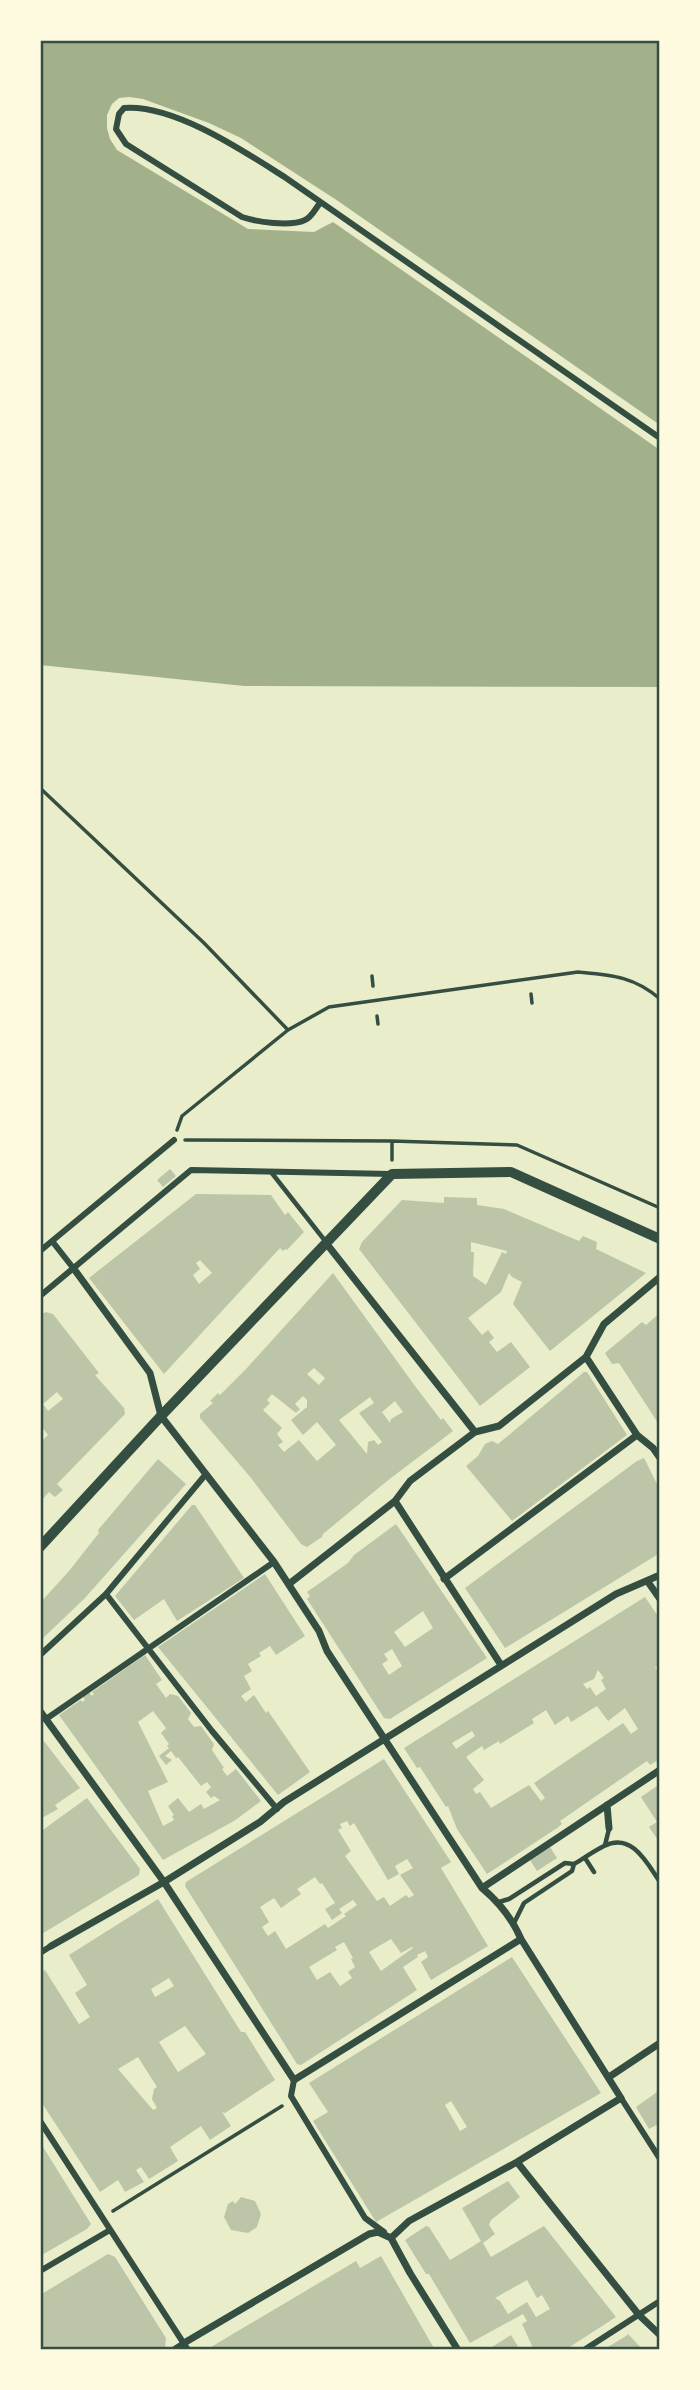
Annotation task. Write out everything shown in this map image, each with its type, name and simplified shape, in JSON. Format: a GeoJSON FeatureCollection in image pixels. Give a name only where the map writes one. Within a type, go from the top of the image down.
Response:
{"type":"FeatureCollection","features":[{"type":"Feature","properties":{"kind":"street"},"geometry":{"type":"LineString","coordinates":[[320,203],[311,215],[295,223],[261,222],[242,217],[126,144],[116,129],[119,114],[124,108],[135,107],[195,124],[239,148],[286,178],[660,438]]}},
{"type":"Feature","properties":{"kind":"street"},"geometry":{"type":"LineString","coordinates":[[40,1251],[174,1140]]}},
{"type":"Feature","properties":{"kind":"street"},"geometry":{"type":"LineString","coordinates":[[40,1296],[191,1170],[392,1174],[511,1172],[660,1239]]}},
{"type":"Feature","properties":{"kind":"street"},"geometry":{"type":"LineString","coordinates":[[40,1547],[392,1174]]}},
{"type":"Feature","properties":{"kind":"street"},"geometry":{"type":"LineString","coordinates":[[52,1241],[150,1373],[161,1416],[289,1584],[319,1631],[327,1651],[482,1888],[499,1902],[514,1924],[660,2160]]}},
{"type":"Feature","properties":{"kind":"street"},"geometry":{"type":"LineString","coordinates":[[326,1243],[475,1432]]}},
{"type":"Feature","properties":{"kind":"street"},"geometry":{"type":"LineString","coordinates":[[289,1584],[395,1501],[410,1481],[475,1432],[499,1426],[586,1357],[604,1324],[660,1277]]}},
{"type":"Feature","properties":{"kind":"street"},"geometry":{"type":"LineString","coordinates":[[586,1357],[637,1436],[653,1448],[660,1458]]}},
{"type":"Feature","properties":{"kind":"street"},"geometry":{"type":"LineString","coordinates":[[444,1579],[637,1436]]}},
{"type":"Feature","properties":{"kind":"street"},"geometry":{"type":"LineString","coordinates":[[40,1655],[106,1594],[206,1474]]}},
{"type":"Feature","properties":{"kind":"street"},"geometry":{"type":"LineString","coordinates":[[395,1501],[501,1665]]}},
{"type":"Feature","properties":{"kind":"street"},"geometry":{"type":"LineString","coordinates":[[46,1719],[274,1562]]}},
{"type":"Feature","properties":{"kind":"street"},"geometry":{"type":"LineString","coordinates":[[40,1953],[164,1882],[285,1802],[616,1594],[660,1575]]}},
{"type":"Feature","properties":{"kind":"street"},"geometry":{"type":"LineString","coordinates":[[648,1582],[660,1599]]}},
{"type":"Feature","properties":{"kind":"street"},"geometry":{"type":"LineString","coordinates":[[106,1594],[212,1731],[277,1809]]}},
{"type":"Feature","properties":{"kind":"street"},"geometry":{"type":"LineString","coordinates":[[40,1712],[164,1882],[294,2080]]}},
{"type":"Feature","properties":{"kind":"street"},"geometry":{"type":"LineString","coordinates":[[482,1888],[660,1770]]}},
{"type":"Feature","properties":{"kind":"street"},"geometry":{"type":"LineString","coordinates":[[607,1805],[609,1828]]}},
{"type":"Feature","properties":{"kind":"street"},"geometry":{"type":"LineString","coordinates":[[458,2350],[391,2238],[365,2218],[290,2096],[294,2080],[521,1939]]}},
{"type":"Feature","properties":{"kind":"street"},"geometry":{"type":"LineString","coordinates":[[610,2077],[660,2043]]}},
{"type":"Feature","properties":{"kind":"street"},"geometry":{"type":"LineString","coordinates":[[391,2238],[409,2221],[517,2162],[621,2098]]}},
{"type":"Feature","properties":{"kind":"street"},"geometry":{"type":"LineString","coordinates":[[40,2121],[186,2347]]}},
{"type":"Feature","properties":{"kind":"street"},"geometry":{"type":"LineString","coordinates":[[517,2162],[639,2315],[660,2335]]}},
{"type":"Feature","properties":{"kind":"street"},"geometry":{"type":"LineString","coordinates":[[40,2271],[110,2230]]}},
{"type":"Feature","properties":{"kind":"street"},"geometry":{"type":"LineString","coordinates":[[173,2350],[186,2347],[369,2234],[378,2232],[391,2238]]}},
{"type":"Feature","properties":{"kind":"street"},"geometry":{"type":"LineString","coordinates":[[584,2350],[660,2301]]}},
{"type":"Feature","properties":{"kind":"lane"},"geometry":{"type":"LineString","coordinates":[[271,1171],[326,1243]]}},
{"type":"Feature","properties":{"kind":"lane"},"geometry":{"type":"LineString","coordinates":[[605,1845],[609,1828]]}},
{"type":"Feature","properties":{"kind":"lane"},"geometry":{"type":"LineString","coordinates":[[499,1902],[509,1899],[565,1863],[574,1864],[615,1842],[635,1848],[642,1854],[660,1882]]}},
{"type":"Feature","properties":{"kind":"lane"},"geometry":{"type":"LineString","coordinates":[[585,1858],[594,1872]]}},
{"type":"Feature","properties":{"kind":"lane"},"geometry":{"type":"LineString","coordinates":[[514,1924],[524,1903],[572,1871],[574,1864]]}},
{"type":"Feature","properties":{"kind":"path"},"geometry":{"type":"LineString","coordinates":[[40,788],[204,943],[288,1030]]}},
{"type":"Feature","properties":{"kind":"path"},"geometry":{"type":"LineString","coordinates":[[660,999],[648,988],[618,976],[578,972],[329,1007],[288,1030],[182,1116],[174,1140],[392,1141],[517,1145],[660,1208]]}},
{"type":"Feature","properties":{"kind":"path"},"geometry":{"type":"LineString","coordinates":[[372,976],[373,986]]}},
{"type":"Feature","properties":{"kind":"path"},"geometry":{"type":"LineString","coordinates":[[531,994],[532,1003]]}},
{"type":"Feature","properties":{"kind":"path"},"geometry":{"type":"LineString","coordinates":[[377,1016],[379,1024]]}},
{"type":"Feature","properties":{"kind":"path"},"geometry":{"type":"LineString","coordinates":[[392,1141],[392,1174]]}},
{"type":"Feature","properties":{"kind":"path"},"geometry":{"type":"LineString","coordinates":[[102,2217],[293,2100]]}},
{"type":"Feature","properties":{"kind":"shaded area"},"geometry":{"type":"Polygon","coordinates":[[[40,40],[660,40],[660,687],[244,686],[40,665],[40,40]]]}},
{"type":"Feature","properties":{"kind":"pier"},"geometry":{"type":"Polygon","coordinates":[[[119,98],[143,99],[209,123],[241,138],[338,201],[660,425],[660,450],[333,222],[314,232],[248,229],[117,150],[110,139],[107,115],[112,104],[119,98]]]}},
{"type":"Feature","properties":{"kind":"building"},"geometry":{"type":"Polygon","coordinates":[[[170,1169],[176,1176],[163,1187],[157,1180],[170,1169]]]}},
{"type":"Feature","properties":{"kind":"building"},"geometry":{"type":"Polygon","coordinates":[[[196,1194],[271,1195],[285,1215],[288,1212],[304,1232],[287,1250],[280,1248],[164,1374],[89,1278],[196,1194]],[[200,1260],[196,1263],[200,1269],[193,1275],[199,1284],[212,1273],[200,1260]]]}},
{"type":"Feature","properties":{"kind":"building"},"geometry":{"type":"Polygon","coordinates":[[[444,1197],[477,1198],[477,1205],[504,1209],[579,1241],[583,1236],[597,1242],[596,1249],[646,1273],[550,1351],[513,1304],[522,1282],[509,1273],[501,1292],[468,1318],[482,1335],[488,1330],[494,1338],[489,1342],[497,1352],[511,1342],[530,1367],[480,1406],[359,1249],[362,1242],[402,1200],[444,1203],[444,1197]],[[471,1242],[471,1252],[474,1252],[473,1276],[486,1285],[502,1252],[506,1254],[507,1251],[471,1242]]]}},
{"type":"Feature","properties":{"kind":"building"},"geometry":{"type":"Polygon","coordinates":[[[333,1273],[415,1386],[453,1431],[307,1547],[301,1544],[251,1478],[200,1418],[200,1414],[213,1403],[210,1401],[218,1393],[220,1395],[333,1273]],[[314,1368],[307,1374],[319,1385],[325,1378],[314,1368]],[[272,1394],[267,1400],[270,1403],[263,1410],[282,1428],[277,1434],[283,1442],[278,1445],[284,1452],[299,1440],[317,1461],[336,1445],[317,1422],[303,1435],[291,1420],[307,1407],[307,1400],[303,1396],[295,1404],[300,1409],[296,1413],[272,1394]],[[370,1397],[339,1420],[367,1454],[368,1442],[374,1440],[378,1445],[382,1442],[359,1413],[374,1403],[370,1397]],[[395,1401],[382,1412],[390,1423],[391,1419],[403,1412],[395,1401]]]}},
{"type":"Feature","properties":{"kind":"building"},"geometry":{"type":"Polygon","coordinates":[[[46,1312],[53,1314],[99,1373],[95,1375],[124,1408],[125,1414],[57,1484],[63,1490],[55,1497],[49,1492],[40,1502],[40,1443],[48,1435],[40,1424],[40,1315],[46,1312]],[[57,1392],[43,1404],[48,1411],[63,1399],[57,1392]]]}},
{"type":"Feature","properties":{"kind":"building"},"geometry":{"type":"Polygon","coordinates":[[[660,1313],[660,1426],[619,1363],[612,1364],[605,1353],[642,1322],[646,1325],[660,1313]]]}},
{"type":"Feature","properties":{"kind":"building"},"geometry":{"type":"Polygon","coordinates":[[[587,1372],[627,1435],[512,1521],[466,1466],[478,1456],[485,1444],[492,1441],[498,1444],[587,1372]]]}},
{"type":"Feature","properties":{"kind":"building"},"geometry":{"type":"Polygon","coordinates":[[[644,1458],[660,1490],[660,1553],[505,1648],[465,1588],[644,1458]]]}},
{"type":"Feature","properties":{"kind":"building"},"geometry":{"type":"Polygon","coordinates":[[[158,1459],[186,1484],[84,1599],[40,1641],[40,1603],[69,1571],[99,1533],[98,1530],[158,1459]]]}},
{"type":"Feature","properties":{"kind":"building"},"geometry":{"type":"Polygon","coordinates":[[[192,1505],[195,1505],[244,1578],[177,1621],[164,1599],[134,1620],[115,1596],[192,1505]]]}},
{"type":"Feature","properties":{"kind":"building"},"geometry":{"type":"Polygon","coordinates":[[[396,1524],[487,1658],[390,1719],[384,1718],[307,1599],[310,1596],[307,1592],[348,1563],[354,1555],[396,1524]],[[423,1611],[394,1632],[405,1647],[433,1628],[423,1611]],[[392,1649],[384,1654],[388,1660],[382,1664],[389,1675],[402,1666],[392,1649]]]}},
{"type":"Feature","properties":{"kind":"building"},"geometry":{"type":"Polygon","coordinates":[[[265,1574],[305,1636],[276,1655],[270,1646],[259,1653],[261,1656],[248,1664],[252,1671],[244,1676],[251,1689],[241,1696],[246,1702],[254,1695],[310,1772],[278,1795],[158,1647],[265,1574]]]}},
{"type":"Feature","properties":{"kind":"building"},"geometry":{"type":"Polygon","coordinates":[[[645,1597],[660,1619],[660,1664],[655,1667],[660,1675],[660,1759],[650,1765],[647,1761],[560,1821],[562,1824],[557,1828],[487,1874],[457,1829],[448,1806],[446,1807],[404,1748],[645,1597]],[[598,1670],[594,1679],[583,1684],[587,1689],[590,1687],[596,1696],[606,1689],[601,1680],[604,1678],[598,1670]],[[597,1706],[571,1722],[568,1716],[555,1725],[546,1710],[532,1719],[534,1723],[500,1744],[499,1741],[484,1750],[482,1746],[466,1757],[484,1780],[473,1789],[476,1794],[480,1792],[491,1808],[529,1785],[541,1801],[545,1798],[534,1783],[623,1723],[631,1734],[638,1729],[625,1708],[608,1721],[597,1706]],[[472,1731],[452,1743],[456,1749],[475,1736],[472,1731]]]}},
{"type":"Feature","properties":{"kind":"building"},"geometry":{"type":"Polygon","coordinates":[[[145,1655],[162,1680],[156,1684],[166,1698],[170,1694],[178,1696],[191,1713],[188,1719],[194,1727],[201,1726],[214,1744],[212,1750],[227,1776],[236,1769],[261,1801],[234,1821],[163,1860],[59,1715],[85,1700],[80,1693],[86,1688],[92,1696],[92,1692],[145,1655]],[[153,1711],[138,1722],[168,1782],[148,1791],[163,1826],[174,1820],[168,1806],[178,1798],[189,1812],[201,1804],[204,1809],[220,1800],[214,1796],[211,1798],[206,1792],[211,1787],[207,1782],[201,1786],[171,1751],[165,1756],[172,1760],[166,1765],[159,1756],[169,1748],[161,1733],[166,1728],[153,1711]]]}},
{"type":"Feature","properties":{"kind":"building"},"geometry":{"type":"Polygon","coordinates":[[[40,1736],[80,1788],[55,1805],[58,1809],[40,1819],[40,1736]]]}},
{"type":"Feature","properties":{"kind":"building"},"geometry":{"type":"Polygon","coordinates":[[[384,1759],[451,1862],[441,1868],[488,1946],[431,1980],[421,1962],[428,1957],[425,1951],[417,1955],[418,1957],[403,1967],[417,1990],[301,2065],[297,2064],[185,1886],[186,1882],[384,1759]],[[347,1821],[340,1824],[342,1828],[338,1830],[351,1851],[345,1856],[377,1901],[384,1897],[390,1906],[406,1895],[409,1898],[414,1895],[400,1875],[413,1868],[407,1859],[395,1866],[399,1874],[388,1880],[354,1823],[350,1826],[347,1821]],[[315,1877],[297,1889],[301,1894],[281,1908],[274,1898],[260,1907],[269,1922],[262,1927],[268,1936],[275,1931],[286,1949],[325,1924],[328,1928],[357,1905],[353,1900],[339,1909],[342,1913],[332,1920],[325,1909],[335,1903],[322,1883],[315,1877]],[[391,1939],[369,1952],[381,1971],[413,1948],[401,1953],[391,1939]],[[344,1942],[335,1947],[337,1950],[309,1967],[317,1980],[330,1972],[340,1986],[352,1978],[348,1972],[355,1967],[344,1942]]]}},
{"type":"Feature","properties":{"kind":"building"},"geometry":{"type":"Polygon","coordinates":[[[660,1784],[660,1843],[649,1827],[657,1822],[641,1797],[660,1784]]]}},
{"type":"Feature","properties":{"kind":"building"},"geometry":{"type":"Polygon","coordinates":[[[87,1798],[140,1869],[139,1875],[40,1935],[40,1832],[87,1798]]]}},
{"type":"Feature","properties":{"kind":"building"},"geometry":{"type":"Polygon","coordinates":[[[550,1847],[557,1858],[537,1871],[530,1860],[550,1847]]]}},
{"type":"Feature","properties":{"kind":"building"},"geometry":{"type":"Polygon","coordinates":[[[158,1899],[241,2032],[245,2032],[275,2080],[225,2113],[222,2112],[231,2126],[210,2140],[201,2126],[170,2147],[178,2161],[149,2179],[141,2167],[136,2170],[144,2182],[125,2192],[118,2180],[100,2192],[40,2100],[40,1973],[45,1970],[79,2024],[90,2017],[75,1993],[87,1985],[69,1955],[158,1899]],[[169,1978],[151,1989],[155,1997],[174,1986],[169,1978]],[[185,2026],[159,2042],[178,2072],[206,2054],[185,2026]],[[138,2057],[118,2069],[153,2110],[157,2108],[152,2099],[157,2087],[138,2057]]]}},
{"type":"Feature","properties":{"kind":"building"},"geometry":{"type":"Polygon","coordinates":[[[512,1957],[601,2093],[376,2222],[313,2121],[328,2112],[309,2083],[512,1957]],[[451,2101],[445,2105],[460,2131],[467,2127],[451,2101]]]}},
{"type":"Feature","properties":{"kind":"building"},"geometry":{"type":"Polygon","coordinates":[[[660,2090],[660,2123],[649,2129],[636,2107],[660,2090]]]}},
{"type":"Feature","properties":{"kind":"building"},"geometry":{"type":"Polygon","coordinates":[[[43,2147],[91,2224],[87,2229],[40,2256],[40,2149],[43,2147]]]}},
{"type":"Feature","properties":{"kind":"building"},"geometry":{"type":"Polygon","coordinates":[[[508,2181],[520,2197],[491,2220],[489,2225],[495,2234],[483,2243],[491,2257],[544,2226],[616,2317],[565,2350],[530,2350],[533,2348],[522,2324],[527,2321],[523,2314],[470,2343],[429,2274],[426,2274],[405,2240],[426,2226],[429,2227],[450,2260],[481,2241],[462,2208],[508,2181]],[[527,2280],[495,2298],[508,2314],[527,2302],[536,2317],[550,2309],[542,2295],[537,2298],[527,2280]]]}},
{"type":"Feature","properties":{"kind":"building"},"geometry":{"type":"Polygon","coordinates":[[[241,2197],[255,2201],[261,2214],[257,2227],[248,2233],[231,2230],[224,2217],[228,2204],[233,2201],[235,2204],[241,2197]]]}},
{"type":"Feature","properties":{"kind":"building"},"geometry":{"type":"Polygon","coordinates":[[[108,2254],[115,2257],[166,2338],[165,2347],[160,2350],[40,2350],[40,2295],[108,2254]]]}},
{"type":"Feature","properties":{"kind":"building"},"geometry":{"type":"Polygon","coordinates":[[[381,2256],[435,2350],[206,2350],[356,2261],[360,2268],[381,2256]]]}},
{"type":"Feature","properties":{"kind":"building"},"geometry":{"type":"Polygon","coordinates":[[[628,2334],[643,2350],[603,2350],[626,2336],[628,2334]]]}},
{"type":"Feature","properties":{"kind":"building"},"geometry":{"type":"Polygon","coordinates":[[[511,2335],[520,2350],[487,2350],[511,2335]]]}}]}
